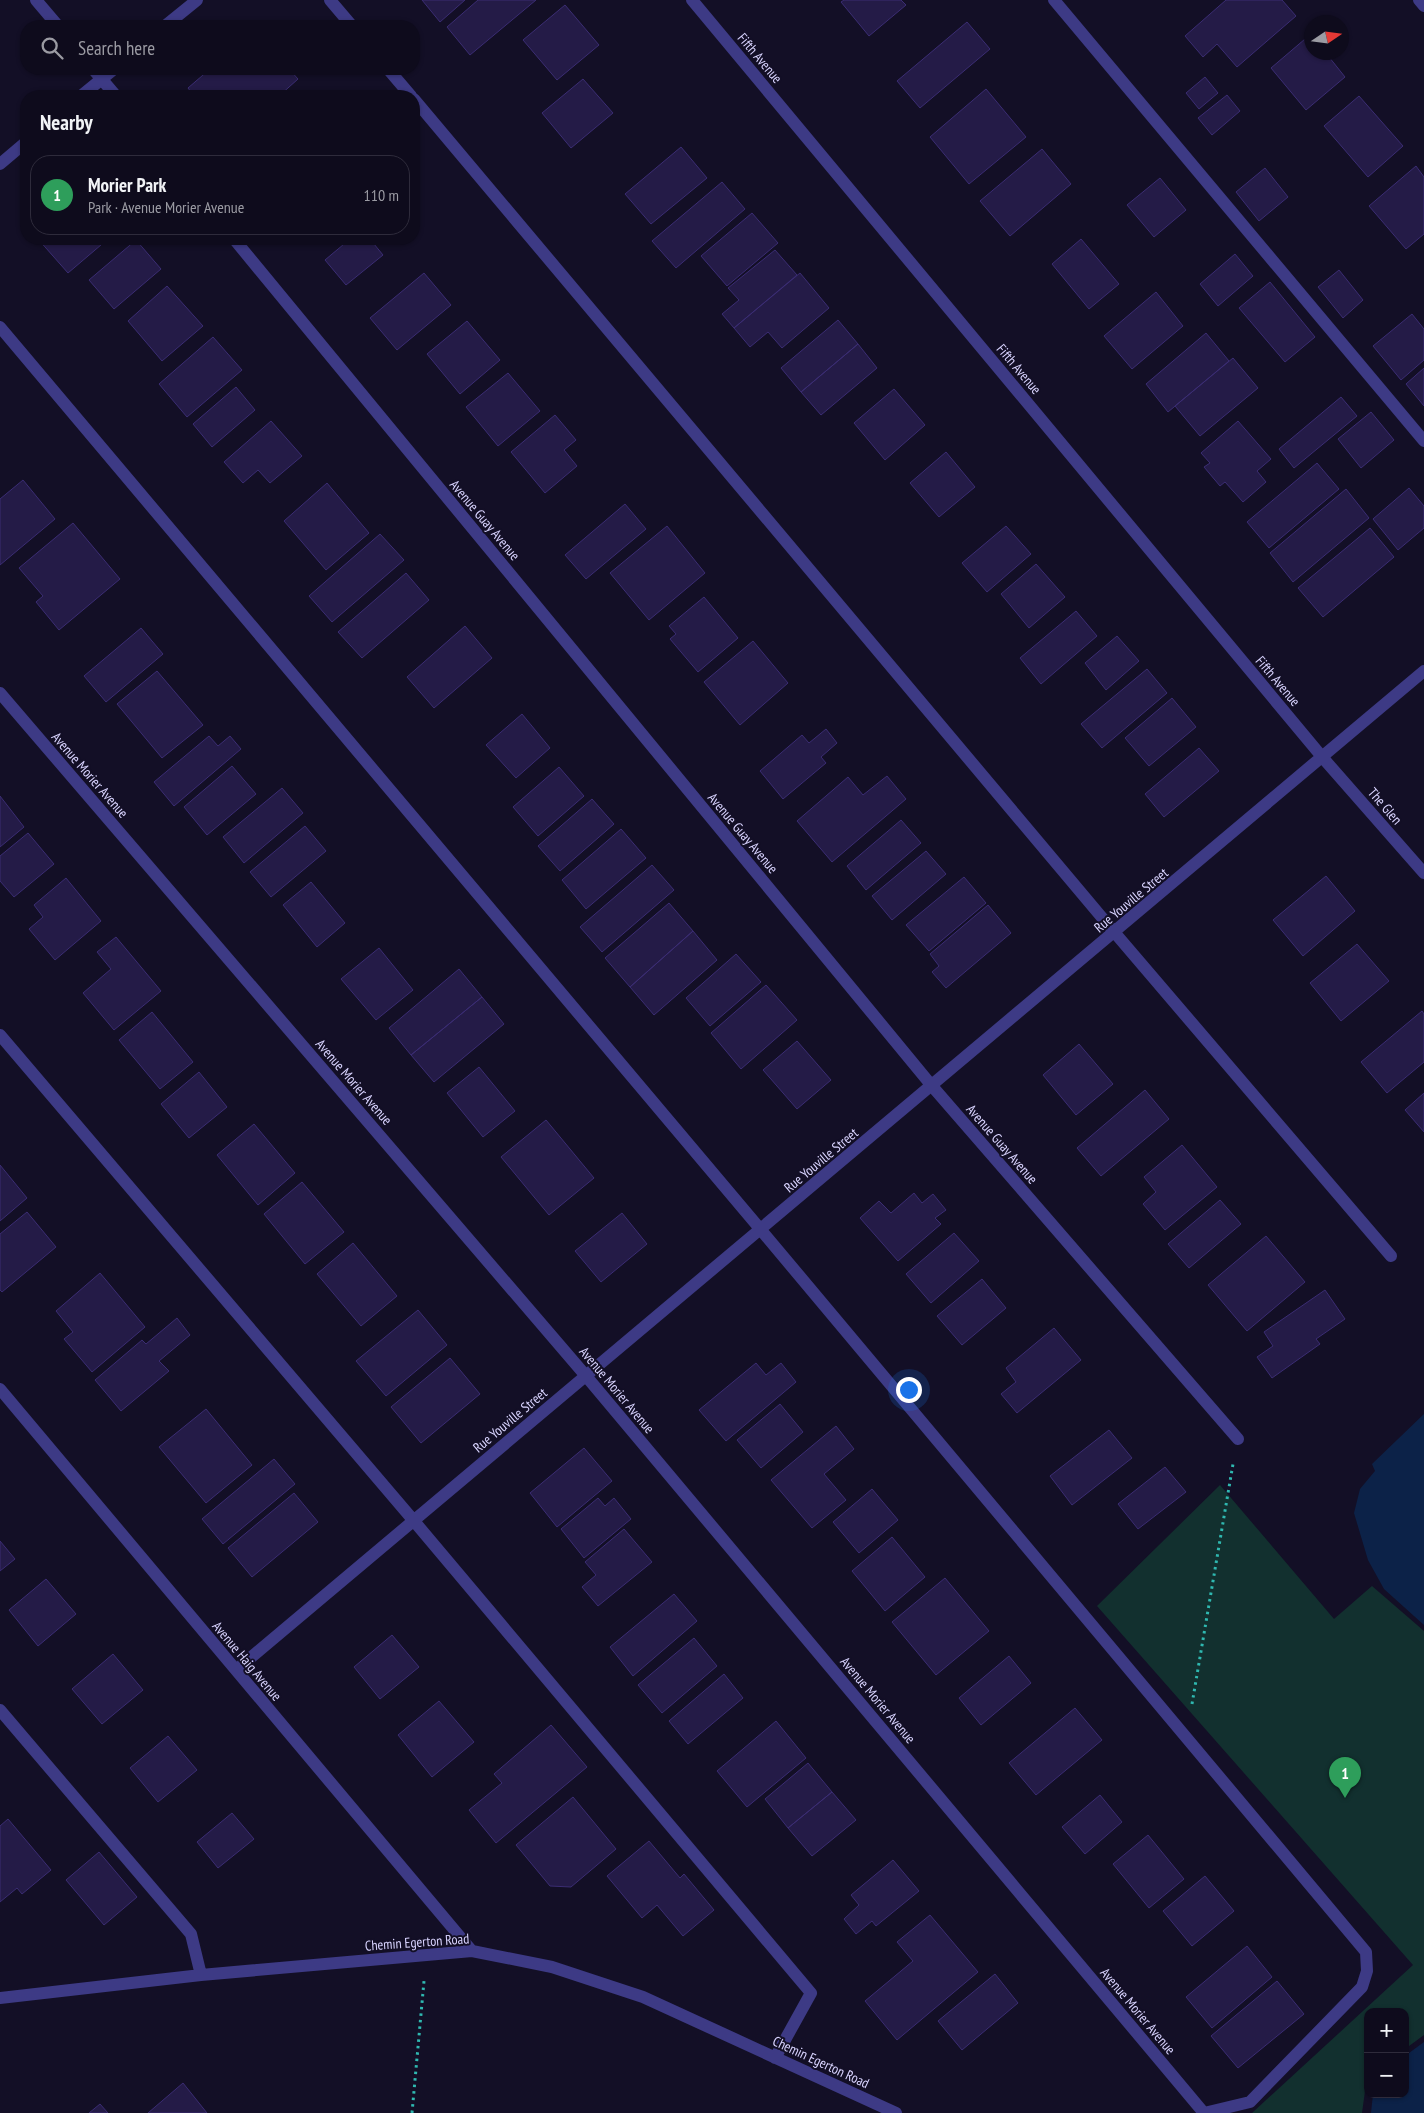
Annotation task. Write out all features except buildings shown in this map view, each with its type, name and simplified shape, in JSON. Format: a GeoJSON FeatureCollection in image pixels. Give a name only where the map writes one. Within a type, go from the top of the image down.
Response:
{"type":"FeatureCollection","features":[{"type":"Feature","properties":{"kind":"street"},"geometry":{"type":"LineString","coordinates":[[36,0],[53,20]]}},
{"type":"Feature","properties":{"kind":"street"},"geometry":{"type":"LineString","coordinates":[[172,20],[197,0]]}},
{"type":"Feature","properties":{"kind":"street"},"geometry":{"type":"LineString","coordinates":[[330,0],[347,20]]}},
{"type":"Feature","properties":{"kind":"street","name":"Fifth Avenue"},"geometry":{"type":"LineString","coordinates":[[692,0],[1323,758]]}},
{"type":"Feature","properties":{"kind":"street"},"geometry":{"type":"LineString","coordinates":[[1054,0],[1424,441]]}},
{"type":"Feature","properties":{"kind":"street"},"geometry":{"type":"LineString","coordinates":[[1419,0],[1424,6]]}},
{"type":"Feature","properties":{"kind":"street"},"geometry":{"type":"LineString","coordinates":[[98,75],[111,90]]}},
{"type":"Feature","properties":{"kind":"street"},"geometry":{"type":"LineString","coordinates":[[88,90],[107,75]]}},
{"type":"Feature","properties":{"kind":"street"},"geometry":{"type":"LineString","coordinates":[[393,75],[406,90]]}},
{"type":"Feature","properties":{"kind":"street"},"geometry":{"type":"LineString","coordinates":[[420,106],[1115,933],[1390,1256]]}},
{"type":"Feature","properties":{"kind":"street"},"geometry":{"type":"LineString","coordinates":[[0,164],[20,147]]}},
{"type":"Feature","properties":{"kind":"street","name":"Avenue Guay Avenue"},"geometry":{"type":"LineString","coordinates":[[239,245],[932,1086],[1238,1439]]}},
{"type":"Feature","properties":{"kind":"street"},"geometry":{"type":"LineString","coordinates":[[0,327],[1366,1952],[1367,1971],[1362,1987],[1250,2102],[1204,2113]]}},
{"type":"Feature","properties":{"kind":"street","name":"Rue Youville Street"},"geometry":{"type":"LineString","coordinates":[[236,1670],[1115,933],[1424,671]]}},
{"type":"Feature","properties":{"kind":"street","name":"Avenue Morier Avenue"},"geometry":{"type":"LineString","coordinates":[[0,693],[586,1376],[1204,2113]]}},
{"type":"Feature","properties":{"kind":"street","name":"The Glen"},"geometry":{"type":"LineString","coordinates":[[1323,758],[1424,873]]}},
{"type":"Feature","properties":{"kind":"street"},"geometry":{"type":"LineString","coordinates":[[0,1036],[414,1521],[810,1993],[775,2058]]}},
{"type":"Feature","properties":{"kind":"street","name":"Avenue Haig Avenue"},"geometry":{"type":"LineString","coordinates":[[0,1389],[472,1951]]}},
{"type":"Feature","properties":{"kind":"street"},"geometry":{"type":"LineString","coordinates":[[0,1710],[191,1934],[201,1975]]}},
{"type":"Feature","properties":{"kind":"street","name":"Chemin Egerton Road"},"geometry":{"type":"LineString","coordinates":[[0,1998],[201,1975],[472,1951],[552,1967],[643,1997],[896,2113]]}},
{"type":"Feature","properties":{"kind":"path"},"geometry":{"type":"LineString","coordinates":[[1186,1737],[1238,1439]]}},
{"type":"Feature","properties":{"kind":"path"},"geometry":{"type":"LineString","coordinates":[[412,2113],[426,1955]]}},
{"type":"Feature","properties":{"kind":"green space"},"geometry":{"type":"Polygon","coordinates":[[[1220,1485],[1334,1619],[1372,1586],[1424,1631],[1424,2035],[1409,2046],[1409,2008],[1366,2008],[1413,1965],[1097,1606],[1220,1485]]]}},
{"type":"Feature","properties":{"kind":"green space"},"geometry":{"type":"Polygon","coordinates":[[[1364,2010],[1364,2098],[1362,2113],[1252,2113],[1364,2010]]]}},
{"type":"Feature","properties":{"kind":"water"},"geometry":{"type":"Polygon","coordinates":[[[1424,1414],[1424,1625],[1384,1589],[1368,1560],[1354,1513],[1360,1489],[1375,1471],[1372,1464],[1424,1414]]]}},
{"type":"Feature","properties":{"kind":"water"},"geometry":{"type":"Polygon","coordinates":[[[1424,2042],[1424,2113],[1371,2113],[1373,2098],[1409,2098],[1409,2053],[1424,2042]]]}},
{"type":"Feature","properties":{"kind":"place","name":"Morier Park"},"geometry":{"type":"Point","coordinates":[1345,1798]}}]}
